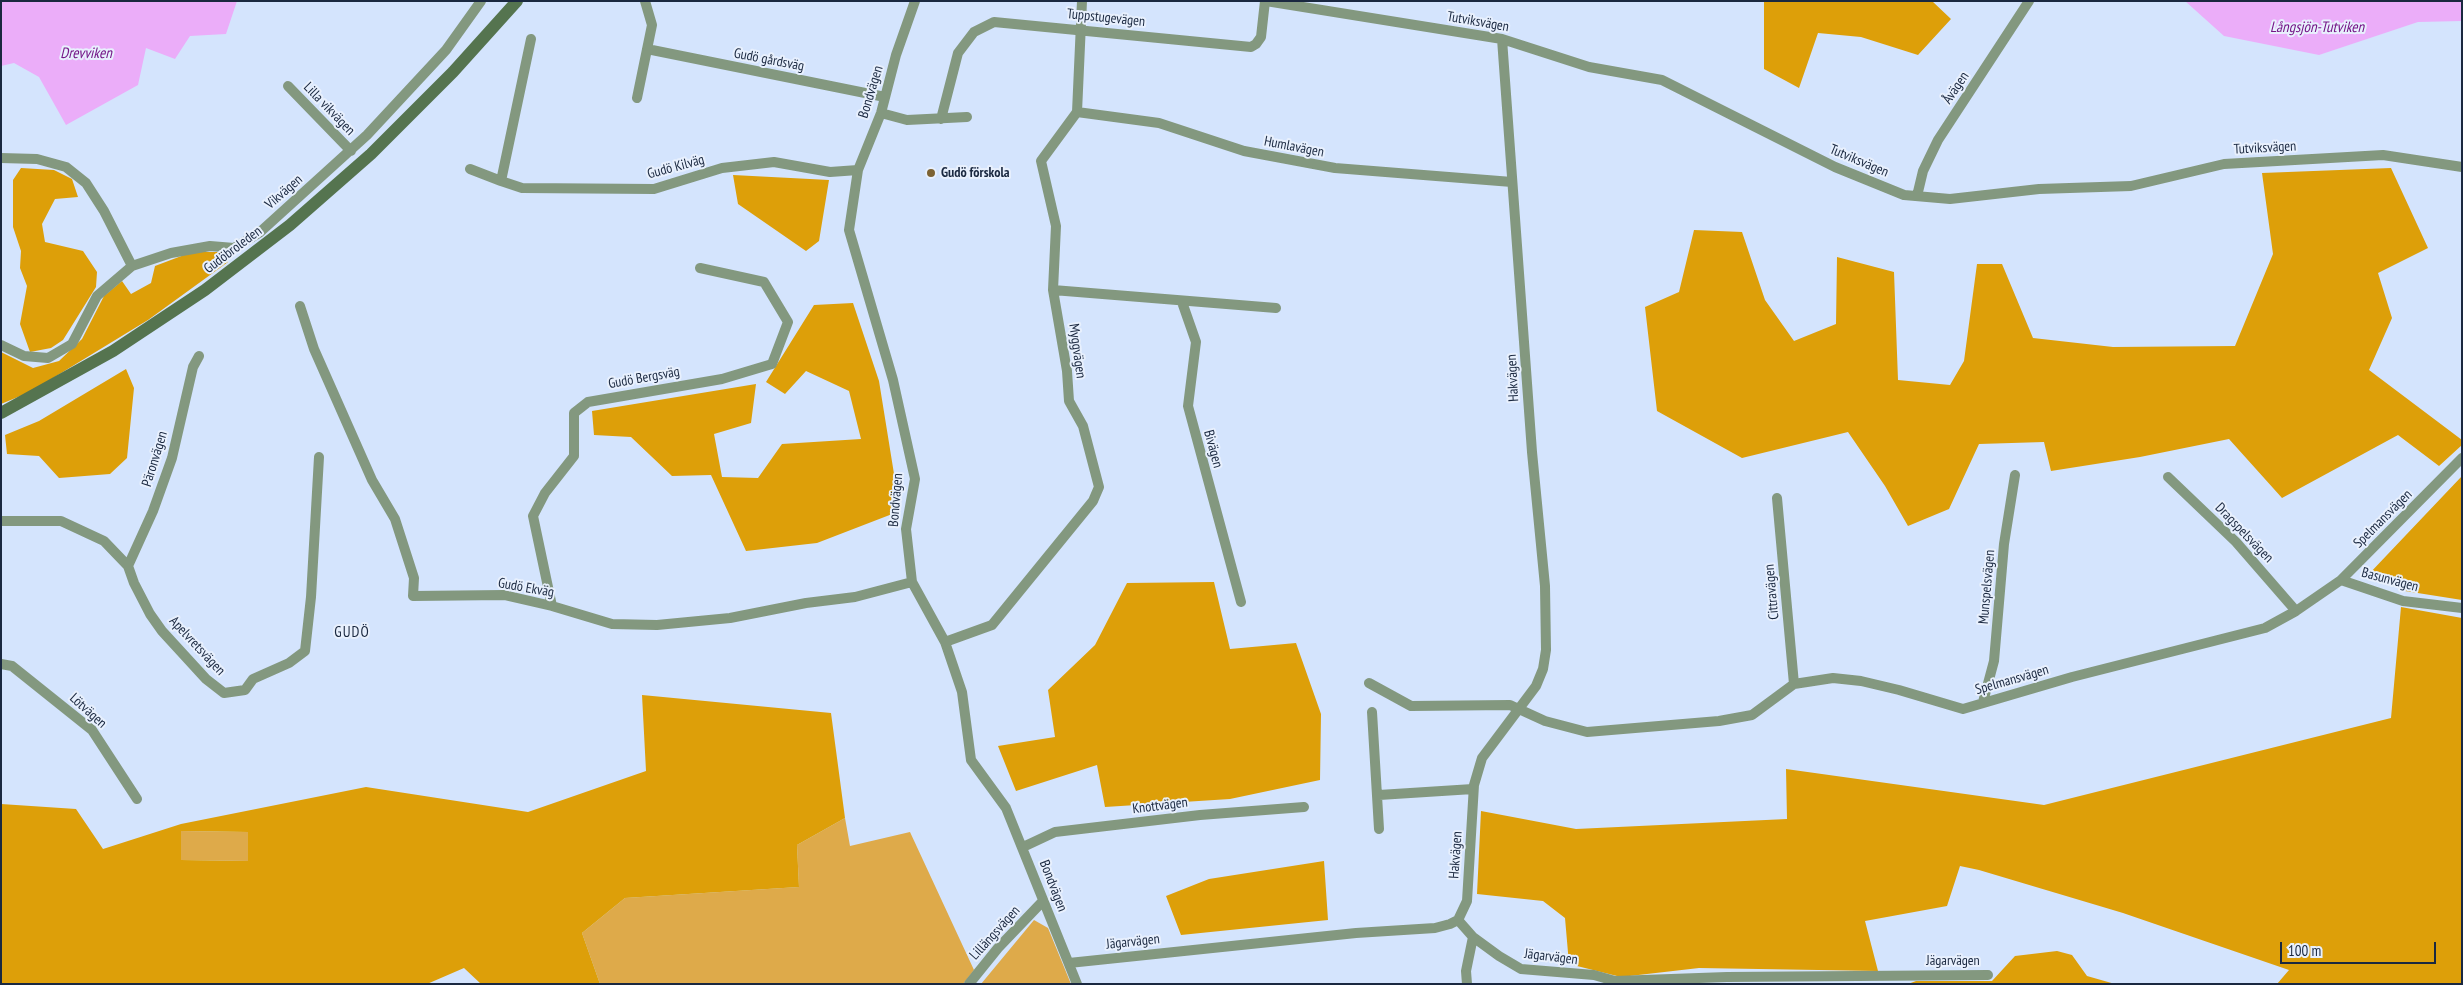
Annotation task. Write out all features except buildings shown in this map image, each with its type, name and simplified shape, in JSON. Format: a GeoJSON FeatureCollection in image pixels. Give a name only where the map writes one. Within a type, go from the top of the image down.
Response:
{"type":"FeatureCollection","features":[{"type":"Feature","properties":{"kind":"main road","name":"Gudöbroleden"},"geometry":{"type":"LineString","coordinates":[[453,72],[508,1]]}},
{"type":"Feature","properties":{"kind":"main road","name":"Gudöbroleden"},"geometry":{"type":"LineString","coordinates":[[1,413],[113,351],[205,290],[290,225],[371,154],[453,72],[517,1]]}},
{"type":"Feature","properties":{"kind":"street","name":"Vikvägen"},"geometry":{"type":"LineString","coordinates":[[132,266],[171,253],[210,246],[234,248],[259,233],[350,151],[446,50],[481,1]]}},
{"type":"Feature","properties":{"kind":"street"},"geometry":{"type":"LineString","coordinates":[[637,98],[652,25],[645,1]]}},
{"type":"Feature","properties":{"kind":"street","name":"Bondvägen"},"geometry":{"type":"LineString","coordinates":[[915,1],[896,55],[881,113],[858,170],[849,230],[894,380],[915,479],[906,528],[912,582],[945,642],[962,692],[971,760],[1006,808],[1077,984]]}},
{"type":"Feature","properties":{"kind":"street"},"geometry":{"type":"LineString","coordinates":[[1077,112],[1082,1]]}},
{"type":"Feature","properties":{"kind":"street","name":"Tuppstugevägen"},"geometry":{"type":"LineString","coordinates":[[941,120],[958,53],[974,32],[994,22],[1251,47],[1261,37],[1265,1]]}},
{"type":"Feature","properties":{"kind":"street","name":"Tutviksvägen"},"geometry":{"type":"LineString","coordinates":[[1265,1],[1502,39],[1589,67],[1662,80],[1835,167],[1904,195],[1950,199],[2039,189],[2131,186],[2224,164],[2383,155],[2462,167]]}},
{"type":"Feature","properties":{"kind":"street","name":"Åvägen"},"geometry":{"type":"LineString","coordinates":[[1916,196],[1923,171],[1938,140],[2029,1]]}},
{"type":"Feature","properties":{"kind":"street"},"geometry":{"type":"LineString","coordinates":[[501,181],[531,39]]}},
{"type":"Feature","properties":{"kind":"street","name":"Hakvägen"},"geometry":{"type":"LineString","coordinates":[[1458,920],[1467,901],[1474,789],[1482,758],[1536,686],[1543,669],[1546,650],[1546,603],[1532,452],[1502,39]]}},
{"type":"Feature","properties":{"kind":"street","name":"Gudö gårdsväg"},"geometry":{"type":"LineString","coordinates":[[647,49],[885,97]]}},
{"type":"Feature","properties":{"kind":"street","name":"Lilla vikvägen"},"geometry":{"type":"LineString","coordinates":[[288,86],[350,151]]}},
{"type":"Feature","properties":{"kind":"street","name":"Humlavägen"},"geometry":{"type":"LineString","coordinates":[[1077,112],[1159,124],[1244,151],[1335,168],[1512,182]]}},
{"type":"Feature","properties":{"kind":"street","name":"Myggvägen"},"geometry":{"type":"LineString","coordinates":[[945,642],[992,625],[1094,501],[1099,487],[1083,426],[1069,401],[1067,371],[1053,290],[1056,226],[1041,161],[1077,112]]}},
{"type":"Feature","properties":{"kind":"street"},"geometry":{"type":"LineString","coordinates":[[881,113],[908,120],[941,120],[967,117]]}},
{"type":"Feature","properties":{"kind":"street"},"geometry":{"type":"LineString","coordinates":[[1,158],[37,159],[66,167],[86,183],[104,211],[132,266],[97,296],[72,344],[48,358],[24,356],[1,345]]}},
{"type":"Feature","properties":{"kind":"street","name":"Gudö Kilväg"},"geometry":{"type":"LineString","coordinates":[[470,168],[522,188],[654,190],[722,168],[774,162],[830,172],[858,170]]}},
{"type":"Feature","properties":{"kind":"street","name":"Gudö Bergsväg"},"geometry":{"type":"LineString","coordinates":[[552,606],[533,516],[545,493],[574,456],[574,414],[588,402],[722,379],[772,364],[788,322],[764,282],[700,268]]}},
{"type":"Feature","properties":{"kind":"street"},"geometry":{"type":"LineString","coordinates":[[1053,290],[1182,302],[1276,308]]}},
{"type":"Feature","properties":{"kind":"street","name":"Bivägen"},"geometry":{"type":"LineString","coordinates":[[1182,302],[1196,342],[1188,406],[1241,602]]}},
{"type":"Feature","properties":{"kind":"street","name":"Gudö Ekväg"},"geometry":{"type":"LineString","coordinates":[[300,306],[314,349],[368,471],[395,519],[414,578],[413,596],[504,595],[552,606],[621,626],[657,625],[730,618],[806,603],[855,597],[912,582]]}},
{"type":"Feature","properties":{"kind":"street","name":"Päronvägen"},"geometry":{"type":"LineString","coordinates":[[128,566],[153,511],[172,458],[193,367],[199,356]]}},
{"type":"Feature","properties":{"kind":"street","name":"Apelvretsvägen"},"geometry":{"type":"LineString","coordinates":[[1,520],[62,521],[104,541],[128,566],[134,583],[150,614],[169,639],[206,680],[224,693],[245,690],[253,679],[289,663],[305,651],[311,597],[320,457]]}},
{"type":"Feature","properties":{"kind":"street","name":"Spelmansvägen"},"geometry":{"type":"LineString","coordinates":[[1520,708],[1545,721],[1587,732],[1719,721],[1752,715],[1794,684],[1833,678],[1861,681],[1963,709],[2166,652],[2265,628],[2296,611],[2341,580],[2462,458]]}},
{"type":"Feature","properties":{"kind":"street","name":"Munspelsvägen"},"geometry":{"type":"LineString","coordinates":[[1983,702],[1994,661],[2004,544],[2015,475]]}},
{"type":"Feature","properties":{"kind":"street","name":"Dragspelsvägen"},"geometry":{"type":"LineString","coordinates":[[2168,477],[2236,542],[2296,611]]}},
{"type":"Feature","properties":{"kind":"street","name":"Cittravägen"},"geometry":{"type":"LineString","coordinates":[[1777,498],[1794,684]]}},
{"type":"Feature","properties":{"kind":"street","name":"Basunvägen"},"geometry":{"type":"LineString","coordinates":[[2341,580],[2403,601],[2462,608]]}},
{"type":"Feature","properties":{"kind":"street","name":"Lötvägen"},"geometry":{"type":"LineString","coordinates":[[1,664],[12,666],[92,730],[137,798]]}},
{"type":"Feature","properties":{"kind":"street"},"geometry":{"type":"LineString","coordinates":[[1369,683],[1411,706],[1510,705],[1520,708]]}},
{"type":"Feature","properties":{"kind":"street"},"geometry":{"type":"LineString","coordinates":[[1372,712],[1379,795],[1379,829]]}},
{"type":"Feature","properties":{"kind":"street"},"geometry":{"type":"LineString","coordinates":[[1379,795],[1474,789]]}},
{"type":"Feature","properties":{"kind":"street","name":"Knottvägen"},"geometry":{"type":"LineString","coordinates":[[1023,847],[1056,832],[1200,815],[1304,807]]}},
{"type":"Feature","properties":{"kind":"street","name":"Lillängsvägen"},"geometry":{"type":"LineString","coordinates":[[969,984],[998,948],[1042,901]]}},
{"type":"Feature","properties":{"kind":"street","name":"Jägarvägen"},"geometry":{"type":"LineString","coordinates":[[1069,962],[1356,933],[1435,928],[1458,920],[1473,937],[1521,969],[1594,975],[1615,982],[1726,977],[1988,975]]}},
{"type":"Feature","properties":{"kind":"street"},"geometry":{"type":"LineString","coordinates":[[1467,984],[1466,971],[1473,937]]}},
{"type":"Feature","properties":{"kind":"street"},"geometry":{"type":"LineString","coordinates":[[1578,974],[1586,984]]}},
{"type":"Feature","properties":{"kind":"shaded area"},"geometry":{"type":"Polygon","coordinates":[[[1764,1],[1932,1],[1951,19],[1918,55],[1861,37],[1818,33],[1799,88],[1764,69],[1764,1]]]}},
{"type":"Feature","properties":{"kind":"shaded area"},"geometry":{"type":"Polygon","coordinates":[[[21,168],[54,170],[72,179],[78,197],[55,199],[42,224],[45,242],[83,251],[97,272],[96,287],[63,340],[51,348],[30,352],[20,324],[27,286],[20,268],[21,251],[13,227],[13,180],[21,168]]]}},
{"type":"Feature","properties":{"kind":"shaded area"},"geometry":{"type":"Polygon","coordinates":[[[2391,168],[2428,248],[2378,273],[2392,318],[2369,370],[2462,440],[2462,445],[2439,466],[2398,435],[2282,498],[2229,439],[2140,457],[2051,471],[2044,442],[1979,444],[1949,509],[1908,526],[1885,486],[1848,432],[1742,458],[1657,411],[1645,307],[1679,292],[1694,230],[1742,232],[1765,300],[1794,341],[1836,324],[1837,257],[1894,272],[1898,380],[1950,385],[1964,361],[1977,264],[2002,264],[2033,338],[2113,347],[2235,346],[2273,254],[2262,173],[2391,168]]]}},
{"type":"Feature","properties":{"kind":"shaded area"},"geometry":{"type":"Polygon","coordinates":[[[733,175],[829,180],[819,241],[806,251],[738,204],[733,175]]]}},
{"type":"Feature","properties":{"kind":"shaded area"},"geometry":{"type":"Polygon","coordinates":[[[192,252],[223,252],[228,262],[148,320],[30,392],[1,404],[1,352],[33,368],[59,361],[82,339],[104,296],[122,281],[131,294],[151,283],[155,266],[192,252]]]}},
{"type":"Feature","properties":{"kind":"shaded area"},"geometry":{"type":"Polygon","coordinates":[[[853,303],[879,381],[900,511],[817,543],[746,551],[711,475],[672,476],[631,437],[594,435],[592,411],[756,384],[751,423],[714,434],[722,477],[758,478],[782,444],[861,439],[849,391],[806,371],[785,394],[766,382],[814,305],[853,303]]]}},
{"type":"Feature","properties":{"kind":"shaded area"},"geometry":{"type":"Polygon","coordinates":[[[126,369],[134,388],[127,458],[110,474],[59,478],[39,456],[7,454],[5,435],[39,421],[126,369]]]}},
{"type":"Feature","properties":{"kind":"shaded area"},"geometry":{"type":"Polygon","coordinates":[[[2462,476],[2462,600],[2405,591],[2368,575],[2462,476]]]}},
{"type":"Feature","properties":{"kind":"shaded area"},"geometry":{"type":"Polygon","coordinates":[[[1214,582],[1230,649],[1296,643],[1321,714],[1320,780],[1230,799],[1105,807],[1097,765],[1016,791],[998,746],[1055,737],[1048,690],[1095,645],[1127,583],[1214,582]]]}},
{"type":"Feature","properties":{"kind":"shaded area"},"geometry":{"type":"Polygon","coordinates":[[[2401,607],[2462,618],[2462,984],[2277,984],[2289,970],[2123,913],[1960,866],[1947,906],[1865,921],[1878,971],[1699,968],[1621,977],[1569,964],[1565,918],[1543,901],[1477,894],[1481,811],[1576,829],[1787,819],[1786,769],[2044,805],[2391,718],[2401,607]]]}},
{"type":"Feature","properties":{"kind":"shaded area"},"geometry":{"type":"Polygon","coordinates":[[[642,695],[831,713],[845,818],[797,845],[799,887],[625,898],[582,933],[600,984],[481,984],[464,968],[427,984],[1,984],[1,804],[76,809],[103,849],[181,824],[366,787],[528,812],[646,771],[642,695]],[[181,831],[181,860],[248,861],[248,832],[181,831]]]}},
{"type":"Feature","properties":{"kind":"shaded area"},"geometry":{"type":"Polygon","coordinates":[[[845,818],[850,846],[910,832],[974,970],[963,984],[600,984],[582,933],[625,898],[799,887],[797,845],[845,818]]]}},
{"type":"Feature","properties":{"kind":"shaded area"},"geometry":{"type":"Polygon","coordinates":[[[181,831],[249,832],[248,861],[181,860],[181,831]]]}},
{"type":"Feature","properties":{"kind":"shaded area"},"geometry":{"type":"Polygon","coordinates":[[[1324,861],[1328,920],[1181,935],[1166,896],[1209,879],[1324,861]]]}},
{"type":"Feature","properties":{"kind":"shaded area"},"geometry":{"type":"Polygon","coordinates":[[[1034,920],[1048,928],[1071,984],[981,984],[1034,920]]]}},
{"type":"Feature","properties":{"kind":"shaded area"},"geometry":{"type":"Polygon","coordinates":[[[2057,951],[2072,955],[2087,976],[2115,984],[1908,984],[1916,981],[1992,981],[2015,956],[2057,951]]]}},
{"type":"Feature","properties":{"kind":"water","name":"Drevviken"},"geometry":{"type":"Polygon","coordinates":[[[1,1],[237,1],[226,34],[190,36],[175,59],[146,48],[138,85],[66,125],[39,77],[14,63],[1,66],[1,1]]]}},
{"type":"Feature","properties":{"kind":"water","name":"Långsjön-Tutviken"},"geometry":{"type":"Polygon","coordinates":[[[2185,1],[2462,1],[2462,21],[2418,22],[2319,55],[2224,36],[2185,1]]]}},
{"type":"Feature","properties":{"kind":"place","name":"Gudö förskola"},"geometry":{"type":"Point","coordinates":[931,173]}},
{"type":"Feature","properties":{"kind":"district","name":"GUDÖ"},"geometry":{"type":"Point","coordinates":[352,633]}}]}
